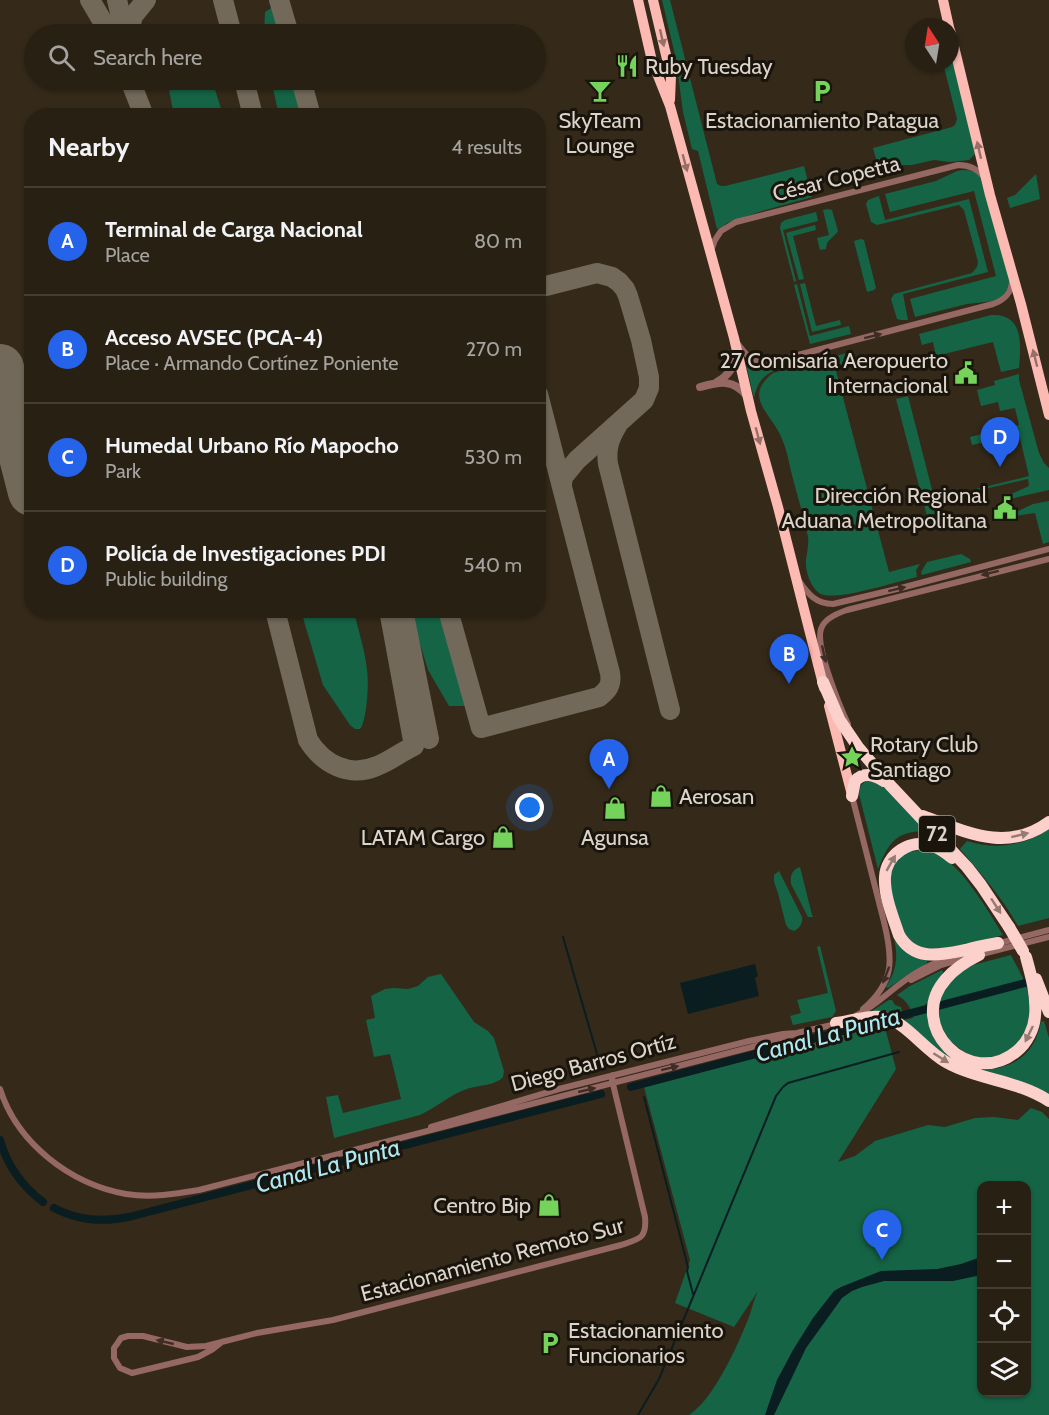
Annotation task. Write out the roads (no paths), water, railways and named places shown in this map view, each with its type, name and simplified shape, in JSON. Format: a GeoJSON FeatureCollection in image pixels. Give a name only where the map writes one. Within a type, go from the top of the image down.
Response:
{"type":"FeatureCollection","features":[{"type":"Feature","properties":{"kind":"highway"},"geometry":{"type":"LineString","coordinates":[[638,0],[652,61],[670,106],[735,344],[852,796]]}},
{"type":"Feature","properties":{"kind":"highway"},"geometry":{"type":"LineString","coordinates":[[653,0],[671,76],[670,106]]}},
{"type":"Feature","properties":{"kind":"highway"},"geometry":{"type":"LineString","coordinates":[[943,0],[948,18]]}},
{"type":"Feature","properties":{"kind":"highway"},"geometry":{"type":"LineString","coordinates":[[959,66],[987,183],[1049,415]]}},
{"type":"Feature","properties":{"kind":"highway","name":"72"},"geometry":{"type":"LineString","coordinates":[[823,682],[839,719],[858,747],[890,785],[954,852],[981,885],[1024,954],[1049,1012]]}},
{"type":"Feature","properties":{"kind":"highway"},"geometry":{"type":"LineString","coordinates":[[852,796],[855,781],[863,775],[876,776],[890,785]]}},
{"type":"Feature","properties":{"kind":"highway"},"geometry":{"type":"LineString","coordinates":[[919,815],[966,832],[998,838],[1023,835],[1049,822]]}},
{"type":"Feature","properties":{"kind":"highway"},"geometry":{"type":"LineString","coordinates":[[981,885],[941,850],[924,844],[899,851],[887,867],[885,879],[886,892],[898,935],[906,946],[915,952],[946,954],[998,944]]}},
{"type":"Feature","properties":{"kind":"highway"},"geometry":{"type":"LineString","coordinates":[[979,955],[956,969],[945,979],[939,989],[934,1008],[939,1035],[947,1047],[957,1056],[981,1063],[995,1062],[1009,1057],[1025,1042],[1032,1030],[1036,1007],[1024,954]]}},
{"type":"Feature","properties":{"kind":"highway"},"geometry":{"type":"LineString","coordinates":[[836,1023],[881,1017],[896,1022],[931,1052],[948,1063],[975,1074],[1019,1086],[1049,1101]]}},
{"type":"Feature","properties":{"kind":"street","name":"César Copetta"},"geometry":{"type":"LineString","coordinates":[[712,261],[711,250],[718,235],[726,227],[736,222],[958,165],[974,168],[982,174],[987,183]]}},
{"type":"Feature","properties":{"kind":"street"},"geometry":{"type":"LineString","coordinates":[[735,344],[753,360],[762,362],[864,339],[999,302],[1010,290],[1011,270]]}},
{"type":"Feature","properties":{"kind":"street"},"geometry":{"type":"LineString","coordinates":[[716,383],[722,380],[732,368],[735,359],[735,344]]}},
{"type":"Feature","properties":{"kind":"street"},"geometry":{"type":"LineString","coordinates":[[700,387],[726,382],[743,390],[748,397]]}},
{"type":"Feature","properties":{"kind":"street"},"geometry":{"type":"LineString","coordinates":[[795,576],[815,600],[823,604],[833,604],[912,586],[1049,549]]}},
{"type":"Feature","properties":{"kind":"street"},"geometry":{"type":"LineString","coordinates":[[858,747],[833,687],[824,658],[820,635],[827,621],[847,610],[1049,559]]}},
{"type":"Feature","properties":{"kind":"street"},"geometry":{"type":"LineString","coordinates":[[852,796],[890,947],[891,960],[890,968],[880,990],[873,1000],[854,1017]]}},
{"type":"Feature","properties":{"kind":"street","name":"Diego Barros Ortíz"},"geometry":{"type":"LineString","coordinates":[[402,1136],[783,1039],[836,1023],[854,1017],[873,1006],[904,980],[927,966],[950,957],[1049,930]]}},
{"type":"Feature","properties":{"kind":"street","name":"Diego Barros Ortíz"},"geometry":{"type":"LineString","coordinates":[[890,993],[941,965],[1049,937]]}},
{"type":"Feature","properties":{"kind":"street","name":"Diego Barros Ortíz"},"geometry":{"type":"LineString","coordinates":[[0,1089],[10,1112],[22,1131],[41,1152],[72,1174],[116,1191],[138,1195],[166,1195],[200,1190],[402,1136],[511,1102],[613,1075],[749,1041],[797,1033]]}},
{"type":"Feature","properties":{"kind":"street","name":"Estacionamiento Remoto Sur"},"geometry":{"type":"LineString","coordinates":[[222,1342],[198,1357],[132,1373],[120,1368],[114,1358],[114,1348],[121,1338],[128,1336],[143,1336],[188,1347],[206,1346],[257,1333],[333,1320],[641,1238],[645,1232],[645,1217],[613,1075]]}},
{"type":"Feature","properties":{"kind":"water"},"geometry":{"type":"Polygon","coordinates":[[[755,964],[759,996],[688,1014],[680,983],[755,964]]]}},
{"type":"Feature","properties":{"kind":"water"},"geometry":{"type":"Polygon","coordinates":[[[977,1258],[977,1276],[953,1281],[884,1281],[852,1291],[842,1298],[806,1348],[774,1415],[765,1415],[777,1380],[793,1350],[813,1318],[834,1291],[881,1271],[937,1269],[977,1258]]]}},
{"type":"Feature","properties":{"kind":"waterway"},"geometry":{"type":"LineString","coordinates":[[563,937],[597,1054]]}},
{"type":"Feature","properties":{"kind":"waterway","name":"Canal La Punta"},"geometry":{"type":"LineString","coordinates":[[631,1087],[1025,983]]}},
{"type":"Feature","properties":{"kind":"waterway"},"geometry":{"type":"LineString","coordinates":[[638,1415],[659,1379],[776,1096],[788,1083],[899,1052]]}},
{"type":"Feature","properties":{"kind":"waterway","name":"Canal La Punta"},"geometry":{"type":"LineString","coordinates":[[54,1208],[82,1218],[109,1220],[129,1217],[601,1094]]}},
{"type":"Feature","properties":{"kind":"waterway"},"geometry":{"type":"LineString","coordinates":[[644,1097],[693,1294]]}},
{"type":"Feature","properties":{"kind":"waterway","name":"Canal La Punta"},"geometry":{"type":"LineString","coordinates":[[0,1140],[16,1174],[43,1202]]}},
{"type":"Feature","properties":{"kind":"place","name":"Ruby Tuesday"},"geometry":{"type":"Point","coordinates":[627,66]}},
{"type":"Feature","properties":{"kind":"place","name":"SkyTeam Lounge"},"geometry":{"type":"Point","coordinates":[600,91]}},
{"type":"Feature","properties":{"kind":"place","name":"Estacionamiento Patagua"},"geometry":{"type":"Point","coordinates":[822,91]}},
{"type":"Feature","properties":{"kind":"place","name":"27 Comisaría Aeropuerto Internacional"},"geometry":{"type":"Point","coordinates":[966,373]}},
{"type":"Feature","properties":{"kind":"place","name":"Policía de Investigaciones PDI"},"geometry":{"type":"Point","coordinates":[1000,467]}},
{"type":"Feature","properties":{"kind":"place","name":"Dirección Regional Aduana Metropolitana"},"geometry":{"type":"Point","coordinates":[1005,508]}},
{"type":"Feature","properties":{"kind":"place","name":"Acceso AVSEC (PCA-4)"},"geometry":{"type":"Point","coordinates":[789,684]}},
{"type":"Feature","properties":{"kind":"place","name":"Rotary Club Santiago"},"geometry":{"type":"Point","coordinates":[852,757]}},
{"type":"Feature","properties":{"kind":"place","name":"Terminal de Carga Nacional"},"geometry":{"type":"Point","coordinates":[609,789]}},
{"type":"Feature","properties":{"kind":"place","name":"Aerosan"},"geometry":{"type":"Point","coordinates":[661,796]}},
{"type":"Feature","properties":{"kind":"place","name":"Agunsa"},"geometry":{"type":"Point","coordinates":[615,808]}},
{"type":"Feature","properties":{"kind":"place","name":"LATAM Cargo"},"geometry":{"type":"Point","coordinates":[503,837]}},
{"type":"Feature","properties":{"kind":"place","name":"Centro Bip"},"geometry":{"type":"Point","coordinates":[549,1205]}},
{"type":"Feature","properties":{"kind":"place","name":"Humedal Urbano Río Mapocho"},"geometry":{"type":"Point","coordinates":[882,1260]}},
{"type":"Feature","properties":{"kind":"place","name":"Estacionamiento Funcionarios"},"geometry":{"type":"Point","coordinates":[550,1343]}}]}
